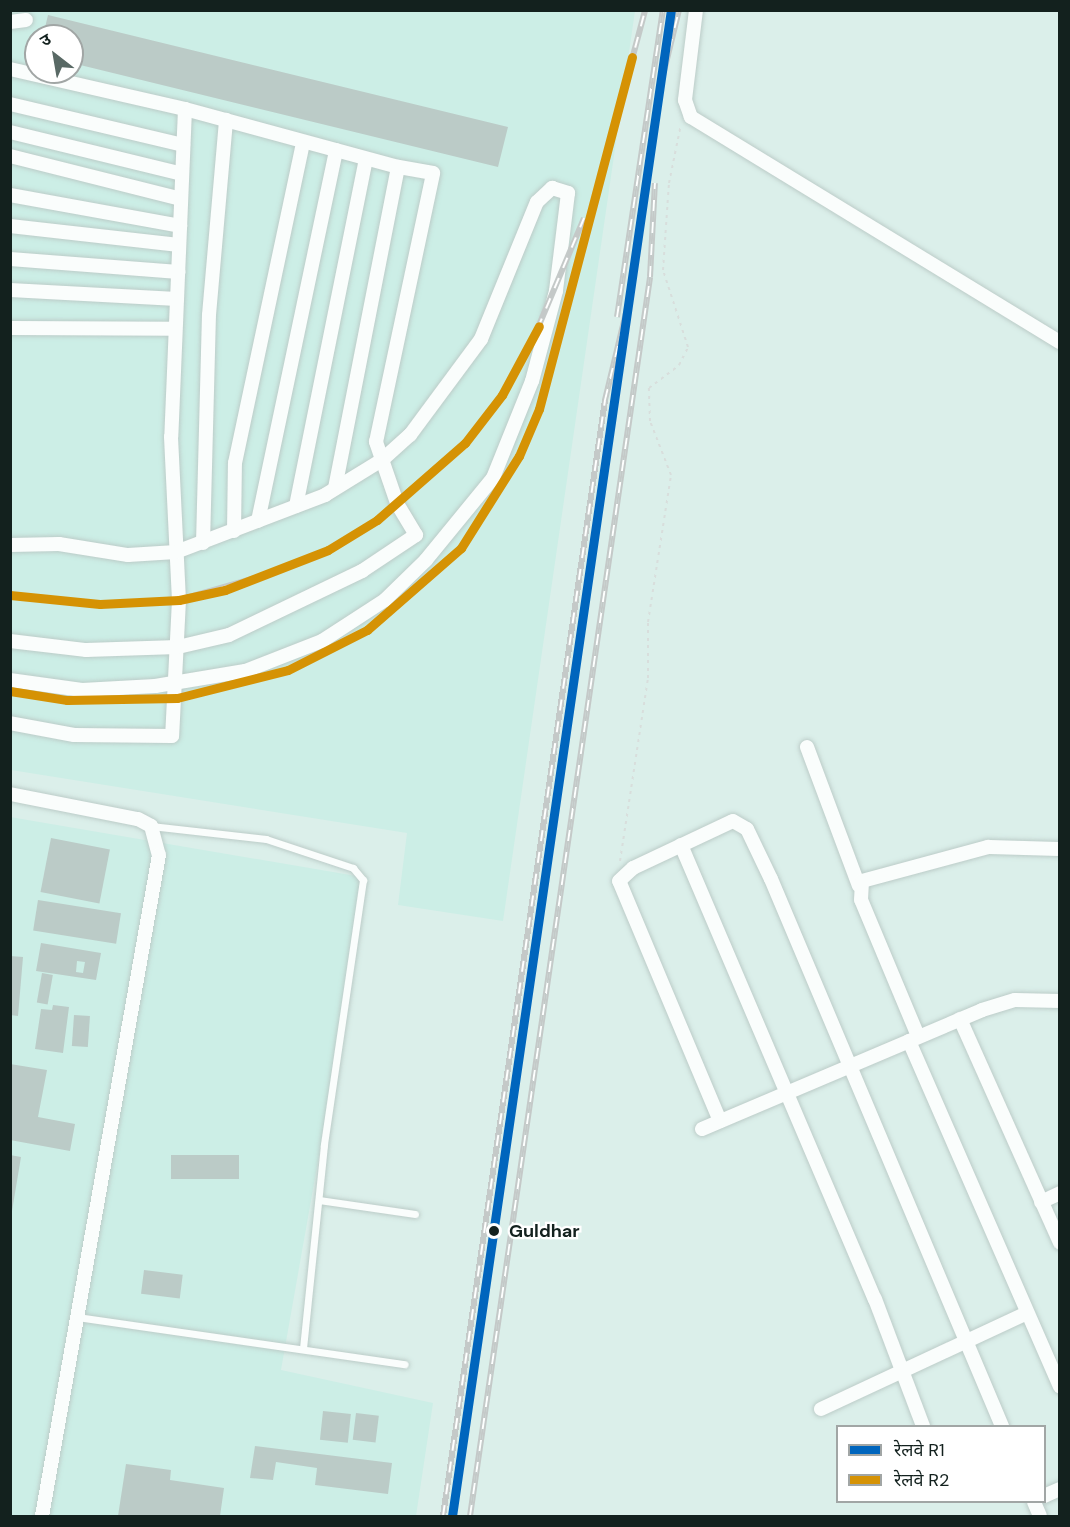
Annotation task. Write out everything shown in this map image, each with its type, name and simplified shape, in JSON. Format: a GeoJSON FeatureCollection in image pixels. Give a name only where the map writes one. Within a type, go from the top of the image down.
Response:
{"type":"FeatureCollection","features":[{"type":"Feature","properties":{"kind":"street"},"geometry":{"type":"LineString","coordinates":[[696,10],[686,107],[699,123],[1059,342]]}},
{"type":"Feature","properties":{"kind":"street"},"geometry":{"type":"LineString","coordinates":[[10,22],[26,20]]}},
{"type":"Feature","properties":{"kind":"street"},"geometry":{"type":"LineString","coordinates":[[10,69],[185,109],[366,159],[433,173],[376,442],[397,503],[416,535],[362,571],[229,635],[178,647],[86,650],[10,641]]}},
{"type":"Feature","properties":{"kind":"street"},"geometry":{"type":"LineString","coordinates":[[10,104],[183,145]]}},
{"type":"Feature","properties":{"kind":"street"},"geometry":{"type":"LineString","coordinates":[[10,723],[74,735],[172,736],[178,683],[178,647],[171,437],[185,109]]}},
{"type":"Feature","properties":{"kind":"street"},"geometry":{"type":"LineString","coordinates":[[203,543],[209,315],[226,120]]}},
{"type":"Feature","properties":{"kind":"street"},"geometry":{"type":"LineString","coordinates":[[10,132],[182,174]]}},
{"type":"Feature","properties":{"kind":"street"},"geometry":{"type":"LineString","coordinates":[[234,531],[235,463],[303,142]]}},
{"type":"Feature","properties":{"kind":"street"},"geometry":{"type":"LineString","coordinates":[[258,521],[336,150]]}},
{"type":"Feature","properties":{"kind":"street"},"geometry":{"type":"LineString","coordinates":[[10,156],[181,200]]}},
{"type":"Feature","properties":{"kind":"street"},"geometry":{"type":"LineString","coordinates":[[296,506],[366,159]]}},
{"type":"Feature","properties":{"kind":"street"},"geometry":{"type":"LineString","coordinates":[[335,488],[398,167]]}},
{"type":"Feature","properties":{"kind":"street"},"geometry":{"type":"LineString","coordinates":[[10,545],[59,544],[128,555],[176,552],[296,506],[335,488],[382,460],[410,435],[481,339],[537,202],[552,188],[568,194],[556,291],[532,381],[493,478],[426,560],[385,600],[331,635],[245,671],[178,683],[82,690],[10,680]]}},
{"type":"Feature","properties":{"kind":"street"},"geometry":{"type":"LineString","coordinates":[[10,195],[180,226]]}},
{"type":"Feature","properties":{"kind":"street"},"geometry":{"type":"LineString","coordinates":[[10,226],[179,245]]}},
{"type":"Feature","properties":{"kind":"street"},"geometry":{"type":"LineString","coordinates":[[10,259],[178,272]]}},
{"type":"Feature","properties":{"kind":"street"},"geometry":{"type":"LineString","coordinates":[[10,290],[177,299]]}},
{"type":"Feature","properties":{"kind":"street"},"geometry":{"type":"LineString","coordinates":[[10,328],[175,329]]}},
{"type":"Feature","properties":{"kind":"street"},"geometry":{"type":"LineString","coordinates":[[807,747],[914,1039],[1059,1386]]}},
{"type":"Feature","properties":{"kind":"street"},"geometry":{"type":"LineString","coordinates":[[10,794],[151,826],[159,855],[75,1317],[42,1516]]}},
{"type":"Feature","properties":{"kind":"street"},"geometry":{"type":"LineString","coordinates":[[720,1121],[621,886],[622,875],[727,823],[743,824],[850,1067],[1002,1425]]}},
{"type":"Feature","properties":{"kind":"street"},"geometry":{"type":"LineString","coordinates":[[681,845],[903,1370],[923,1425]]}},
{"type":"Feature","properties":{"kind":"street"},"geometry":{"type":"LineString","coordinates":[[859,886],[867,878],[967,851],[1008,845],[1059,849]]}},
{"type":"Feature","properties":{"kind":"street"},"geometry":{"type":"LineString","coordinates":[[702,1129],[960,1019],[1015,1000],[1059,1001]]}},
{"type":"Feature","properties":{"kind":"street"},"geometry":{"type":"LineString","coordinates":[[960,1019],[1059,1243]]}},
{"type":"Feature","properties":{"kind":"street"},"geometry":{"type":"LineString","coordinates":[[1041,1202],[1059,1192]]}},
{"type":"Feature","properties":{"kind":"street"},"geometry":{"type":"LineString","coordinates":[[821,1409],[1027,1313]]}},
{"type":"Feature","properties":{"kind":"lane"},"geometry":{"type":"LineString","coordinates":[[151,826],[266,839],[326,857],[361,875],[319,1200],[303,1349]]}},
{"type":"Feature","properties":{"kind":"lane"},"geometry":{"type":"LineString","coordinates":[[319,1200],[415,1214]]}},
{"type":"Feature","properties":{"kind":"lane"},"geometry":{"type":"LineString","coordinates":[[75,1317],[405,1364]]}},
{"type":"Feature","properties":{"kind":"path"},"geometry":{"type":"LineString","coordinates":[[622,875],[625,814],[648,678],[648,622],[671,475],[650,422],[649,388],[679,365],[688,347],[663,270],[669,183],[686,107]]}},
{"type":"Feature","properties":{"kind":"shaded area"},"geometry":{"type":"Polygon","coordinates":[[[10,11],[635,11],[503,921],[398,905],[407,833],[11,770],[10,11]]]}},
{"type":"Feature","properties":{"kind":"shaded area"},"geometry":{"type":"Polygon","coordinates":[[[10,817],[368,878],[281,1370],[433,1403],[416,1516],[11,1516],[10,817]]]}},
{"type":"Feature","properties":{"kind":"building"},"geometry":{"type":"Polygon","coordinates":[[[48,15],[508,127],[498,167],[84,66],[84,24],[46,24],[48,15]]]}},
{"type":"Feature","properties":{"kind":"building"},"geometry":{"type":"Polygon","coordinates":[[[51,838],[110,849],[99,903],[41,892],[51,838]]]}},
{"type":"Feature","properties":{"kind":"building"},"geometry":{"type":"Polygon","coordinates":[[[38,900],[121,913],[116,944],[33,931],[38,900]]]}},
{"type":"Feature","properties":{"kind":"building"},"geometry":{"type":"Polygon","coordinates":[[[41,943],[101,953],[96,980],[36,971],[41,943]],[[77,961],[76,972],[83,973],[85,962],[77,961]]]}},
{"type":"Feature","properties":{"kind":"building"},"geometry":{"type":"Polygon","coordinates":[[[10,956],[23,957],[18,1016],[10,1015],[10,956]]]}},
{"type":"Feature","properties":{"kind":"building"},"geometry":{"type":"Polygon","coordinates":[[[42,973],[53,975],[48,1004],[37,1003],[42,973]]]}},
{"type":"Feature","properties":{"kind":"building"},"geometry":{"type":"Polygon","coordinates":[[[53,1005],[69,1007],[63,1053],[35,1049],[41,1009],[52,1010],[53,1005]]]}},
{"type":"Feature","properties":{"kind":"building"},"geometry":{"type":"Polygon","coordinates":[[[74,1015],[90,1016],[88,1047],[72,1046],[74,1015]]]}},
{"type":"Feature","properties":{"kind":"building"},"geometry":{"type":"Polygon","coordinates":[[[10,1064],[47,1070],[38,1117],[75,1124],[70,1151],[10,1140],[10,1064]]]}},
{"type":"Feature","properties":{"kind":"building"},"geometry":{"type":"Polygon","coordinates":[[[10,1155],[21,1157],[12,1211],[10,1211],[10,1155]]]}},
{"type":"Feature","properties":{"kind":"building"},"geometry":{"type":"Polygon","coordinates":[[[171,1155],[239,1155],[239,1179],[171,1179],[171,1155]]]}},
{"type":"Feature","properties":{"kind":"building"},"geometry":{"type":"Polygon","coordinates":[[[144,1270],[183,1275],[180,1299],[141,1294],[144,1270]]]}},
{"type":"Feature","properties":{"kind":"building"},"geometry":{"type":"Polygon","coordinates":[[[323,1411],[351,1414],[348,1443],[320,1440],[323,1411]]]}},
{"type":"Feature","properties":{"kind":"building"},"geometry":{"type":"Polygon","coordinates":[[[356,1413],[379,1416],[376,1443],[353,1440],[356,1413]]]}},
{"type":"Feature","properties":{"kind":"building"},"geometry":{"type":"Polygon","coordinates":[[[255,1446],[392,1463],[388,1494],[315,1485],[317,1468],[276,1462],[273,1480],[250,1478],[255,1446]]]}},
{"type":"Feature","properties":{"kind":"building"},"geometry":{"type":"Polygon","coordinates":[[[126,1464],[171,1470],[170,1480],[224,1488],[220,1516],[118,1516],[126,1464]]]}},
{"type":"Feature","properties":{"kind":"railway"},"geometry":{"type":"LineString","coordinates":[[10,691],[67,700],[177,698],[288,670],[367,630],[461,548],[519,456],[539,409],[645,10]]}},
{"type":"Feature","properties":{"kind":"railway"},"geometry":{"type":"LineString","coordinates":[[617,317],[663,10]]}},
{"type":"Feature","properties":{"kind":"railway"},"geometry":{"type":"LineString","coordinates":[[659,92],[679,10]]}},
{"type":"Feature","properties":{"kind":"railway"},"geometry":{"type":"LineString","coordinates":[[470,1516],[650,277],[655,183]]}},
{"type":"Feature","properties":{"kind":"railway"},"geometry":{"type":"LineString","coordinates":[[10,595],[100,604],[179,600],[269,574],[328,550],[377,520],[465,443],[502,395],[529,349],[584,218]]}},
{"type":"Feature","properties":{"kind":"railway"},"geometry":{"type":"LineString","coordinates":[[443,1516],[605,400],[628,304]]}},
{"type":"Feature","properties":{"kind":"rail line","name":"R1"},"geometry":{"type":"LineString","coordinates":[[452,1516],[671,10]]}},
{"type":"Feature","properties":{"kind":"rail line","name":"R2"},"geometry":{"type":"LineString","coordinates":[[10,691],[67,700],[177,698],[288,670],[367,630],[461,548],[519,456],[539,409],[632,57]]}},
{"type":"Feature","properties":{"kind":"rail line","name":"R2"},"geometry":{"type":"LineString","coordinates":[[10,595],[100,604],[179,600],[225,590],[328,550],[377,520],[465,443],[502,395],[539,326]]}},
{"type":"Feature","properties":{"kind":"place","name":"Guldhar"},"geometry":{"type":"Point","coordinates":[494,1231]}}]}
